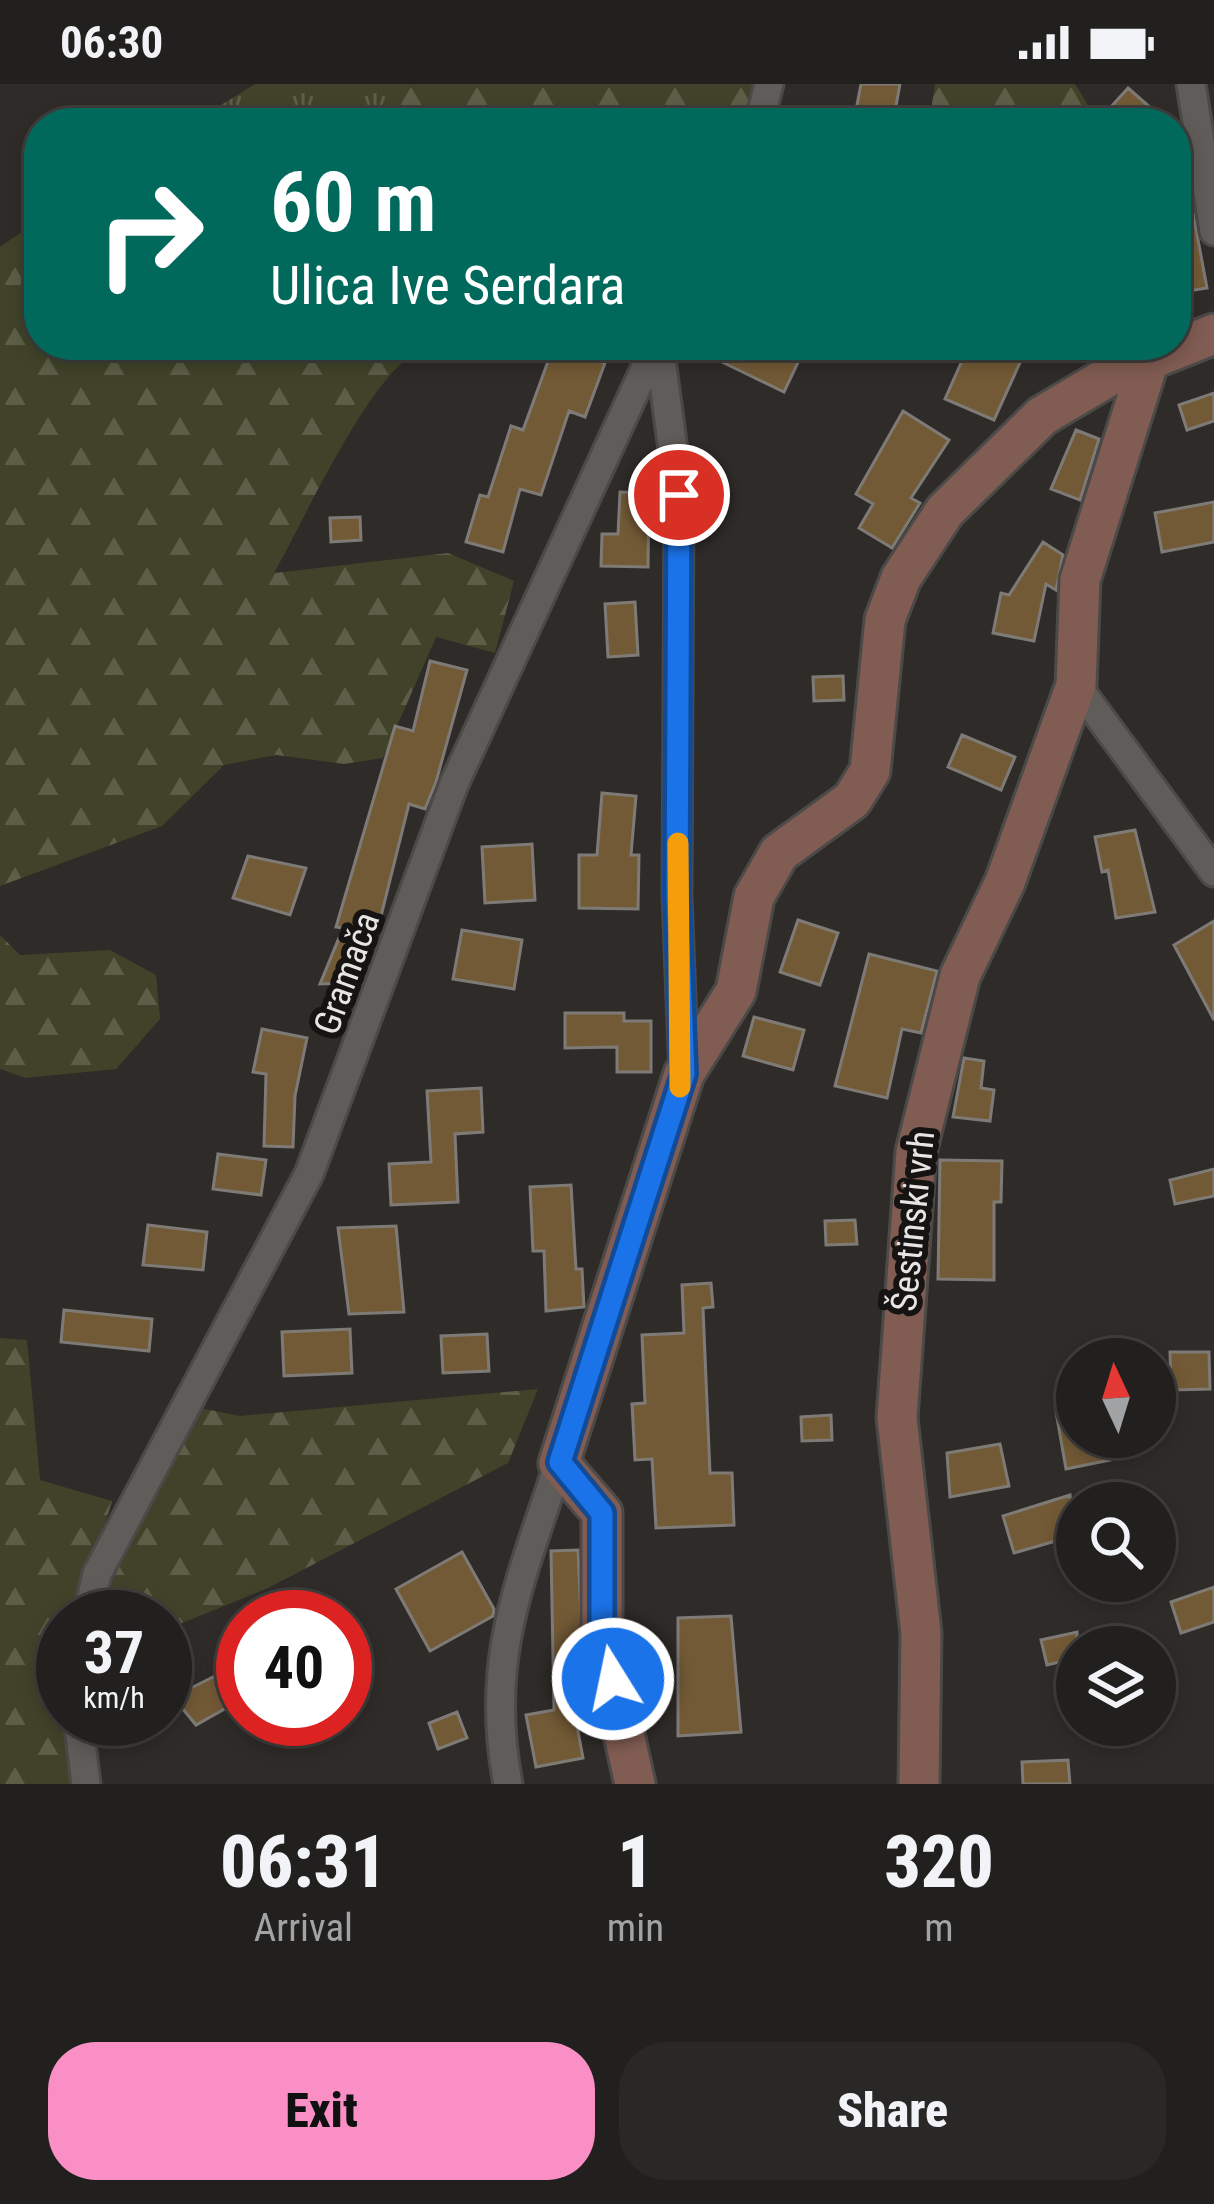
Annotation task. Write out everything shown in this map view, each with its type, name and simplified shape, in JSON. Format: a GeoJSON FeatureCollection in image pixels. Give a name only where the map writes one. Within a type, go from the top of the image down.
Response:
{"type":"FeatureCollection","features":[{"type":"Feature","properties":{"kind":"street"},"geometry":{"type":"LineString","coordinates":[[1191,84],[1214,231]]}},
{"type":"Feature","properties":{"kind":"street","name":"Gramača"},"geometry":{"type":"LineString","coordinates":[[93,1590],[97,1574],[309,1174],[454,784],[651,360]]}},
{"type":"Feature","properties":{"kind":"street"},"geometry":{"type":"LineString","coordinates":[[660,360],[679,495],[677,896],[684,1074]]}},
{"type":"Feature","properties":{"kind":"street"},"geometry":{"type":"LineString","coordinates":[[508,1784],[497,1695],[502,1645],[684,1074],[736,991],[754,897],[779,853],[852,800],[870,771],[885,620],[918,549],[945,511],[1019,434],[1064,398],[1144,360]]}},
{"type":"Feature","properties":{"kind":"street","name":"Šestinski vrh"},"geometry":{"type":"LineString","coordinates":[[919,1784],[922,1634],[897,1418],[916,1152],[960,976],[1005,882],[1076,685],[1080,580],[1149,360]]}},
{"type":"Feature","properties":{"kind":"street"},"geometry":{"type":"LineString","coordinates":[[1076,685],[1214,872]]}},
{"type":"Feature","properties":{"kind":"street"},"geometry":{"type":"LineString","coordinates":[[560,1462],[602,1513],[602,1635],[634,1784]]}},
{"type":"Feature","properties":{"kind":"street"},"geometry":{"type":"LineString","coordinates":[[81,1746],[86,1784]]}},
{"type":"Feature","properties":{"kind":"green space"},"geometry":{"type":"Polygon","coordinates":[[[255,84],[416,84],[378,108],[216,108],[255,84]]]}},
{"type":"Feature","properties":{"kind":"green space"},"geometry":{"type":"Polygon","coordinates":[[[416,84],[756,84],[748,108],[378,108],[416,84]]]}},
{"type":"Feature","properties":{"kind":"green space"},"geometry":{"type":"Polygon","coordinates":[[[935,84],[1075,84],[1090,108],[931,108],[935,84]]]}},
{"type":"Feature","properties":{"kind":"green space"},"geometry":{"type":"Polygon","coordinates":[[[24,230],[24,360],[406,360],[360,416],[274,573],[448,553],[514,581],[495,653],[436,637],[383,758],[344,764],[276,755],[224,765],[162,826],[0,886],[0,247],[24,230]]]}},
{"type":"Feature","properties":{"kind":"green space"},"geometry":{"type":"Polygon","coordinates":[[[0,935],[20,955],[110,950],[156,975],[160,1019],[116,1069],[25,1078],[0,1069],[0,935]]]}},
{"type":"Feature","properties":{"kind":"green space"},"geometry":{"type":"Polygon","coordinates":[[[0,1338],[27,1340],[40,1480],[112,1501],[85,1590],[36,1590],[36,1746],[68,1746],[74,1784],[0,1784],[0,1338]]]}},
{"type":"Feature","properties":{"kind":"green space"},"geometry":{"type":"Polygon","coordinates":[[[538,1389],[508,1463],[268,1588],[216,1590],[216,1609],[192,1619],[192,1590],[108,1590],[200,1408],[240,1416],[538,1389]]]}},
{"type":"Feature","properties":{"kind":"building"},"geometry":{"type":"Polygon","coordinates":[[[861,84],[900,84],[896,108],[856,108],[861,84]]]}},
{"type":"Feature","properties":{"kind":"building"},"geometry":{"type":"Polygon","coordinates":[[[1128,88],[1151,108],[1110,108],[1128,88]]]}},
{"type":"Feature","properties":{"kind":"building"},"geometry":{"type":"Polygon","coordinates":[[[1191,202],[1207,288],[1191,291],[1191,202]]]}},
{"type":"Feature","properties":{"kind":"building"},"geometry":{"type":"Polygon","coordinates":[[[549,360],[605,363],[585,417],[569,411],[541,495],[520,489],[503,552],[466,542],[480,495],[488,497],[511,426],[523,430],[549,360]]]}},
{"type":"Feature","properties":{"kind":"building"},"geometry":{"type":"Polygon","coordinates":[[[718,360],[799,360],[784,392],[718,360]]]}},
{"type":"Feature","properties":{"kind":"building"},"geometry":{"type":"Polygon","coordinates":[[[962,360],[1021,360],[994,420],[945,399],[962,360]]]}},
{"type":"Feature","properties":{"kind":"building"},"geometry":{"type":"Polygon","coordinates":[[[1214,393],[1214,421],[1187,430],[1179,405],[1214,393]]]}},
{"type":"Feature","properties":{"kind":"building"},"geometry":{"type":"Polygon","coordinates":[[[903,411],[949,440],[911,498],[920,503],[892,548],[859,528],[873,504],[856,494],[903,411]]]}},
{"type":"Feature","properties":{"kind":"building"},"geometry":{"type":"Polygon","coordinates":[[[1076,430],[1099,439],[1080,500],[1051,489],[1076,430]]]}},
{"type":"Feature","properties":{"kind":"building"},"geometry":{"type":"Polygon","coordinates":[[[620,492],[649,493],[648,567],[601,566],[602,534],[618,534],[620,492]]]}},
{"type":"Feature","properties":{"kind":"building"},"geometry":{"type":"Polygon","coordinates":[[[1214,502],[1214,542],[1162,552],[1155,513],[1214,502]]]}},
{"type":"Feature","properties":{"kind":"building"},"geometry":{"type":"Polygon","coordinates":[[[360,517],[361,540],[331,542],[330,518],[360,517]]]}},
{"type":"Feature","properties":{"kind":"building"},"geometry":{"type":"Polygon","coordinates":[[[1043,542],[1063,555],[1056,590],[1046,584],[1034,641],[993,633],[1001,593],[1009,595],[1043,542]]]}},
{"type":"Feature","properties":{"kind":"building"},"geometry":{"type":"Polygon","coordinates":[[[635,602],[638,655],[608,657],[605,604],[635,602]]]}},
{"type":"Feature","properties":{"kind":"building"},"geometry":{"type":"Polygon","coordinates":[[[430,661],[467,670],[436,782],[425,809],[409,804],[377,932],[361,930],[350,983],[320,984],[343,928],[336,927],[395,726],[413,731],[430,661]]]}},
{"type":"Feature","properties":{"kind":"building"},"geometry":{"type":"Polygon","coordinates":[[[843,676],[844,700],[814,701],[813,677],[843,676]]]}},
{"type":"Feature","properties":{"kind":"building"},"geometry":{"type":"Polygon","coordinates":[[[962,735],[1015,757],[1001,790],[948,767],[962,735]]]}},
{"type":"Feature","properties":{"kind":"building"},"geometry":{"type":"Polygon","coordinates":[[[602,793],[636,796],[631,855],[639,855],[638,909],[579,908],[579,855],[597,855],[602,793]]]}},
{"type":"Feature","properties":{"kind":"building"},"geometry":{"type":"Polygon","coordinates":[[[1135,830],[1155,912],[1116,918],[1108,870],[1102,872],[1095,837],[1135,830]]]}},
{"type":"Feature","properties":{"kind":"building"},"geometry":{"type":"Polygon","coordinates":[[[532,844],[535,900],[485,903],[482,847],[532,844]]]}},
{"type":"Feature","properties":{"kind":"building"},"geometry":{"type":"Polygon","coordinates":[[[248,856],[306,868],[290,915],[233,898],[248,856]]]}},
{"type":"Feature","properties":{"kind":"building"},"geometry":{"type":"Polygon","coordinates":[[[798,920],[838,933],[820,985],[780,972],[798,920]]]}},
{"type":"Feature","properties":{"kind":"building"},"geometry":{"type":"Polygon","coordinates":[[[1214,921],[1214,1020],[1174,945],[1214,921]]]}},
{"type":"Feature","properties":{"kind":"building"},"geometry":{"type":"Polygon","coordinates":[[[462,930],[522,940],[514,989],[453,979],[462,930]]]}},
{"type":"Feature","properties":{"kind":"building"},"geometry":{"type":"Polygon","coordinates":[[[869,954],[937,971],[921,1033],[902,1029],[887,1098],[835,1086],[869,954]]]}},
{"type":"Feature","properties":{"kind":"building"},"geometry":{"type":"Polygon","coordinates":[[[565,1013],[624,1013],[624,1021],[651,1021],[651,1072],[617,1072],[617,1047],[565,1048],[565,1013]]]}},
{"type":"Feature","properties":{"kind":"building"},"geometry":{"type":"Polygon","coordinates":[[[754,1017],[804,1030],[793,1070],[743,1056],[754,1017]]]}},
{"type":"Feature","properties":{"kind":"building"},"geometry":{"type":"Polygon","coordinates":[[[262,1029],[307,1038],[295,1096],[293,1147],[264,1146],[266,1074],[253,1072],[262,1029]]]}},
{"type":"Feature","properties":{"kind":"building"},"geometry":{"type":"Polygon","coordinates":[[[964,1058],[984,1061],[981,1088],[994,1090],[990,1121],[953,1117],[964,1058]]]}},
{"type":"Feature","properties":{"kind":"building"},"geometry":{"type":"Polygon","coordinates":[[[481,1088],[483,1132],[455,1134],[458,1202],[391,1205],[389,1164],[431,1162],[427,1091],[481,1088]]]}},
{"type":"Feature","properties":{"kind":"building"},"geometry":{"type":"Polygon","coordinates":[[[218,1154],[266,1160],[261,1195],[213,1189],[218,1154]]]}},
{"type":"Feature","properties":{"kind":"building"},"geometry":{"type":"Polygon","coordinates":[[[940,1160],[1002,1161],[1001,1202],[994,1202],[994,1280],[938,1279],[940,1160]]]}},
{"type":"Feature","properties":{"kind":"building"},"geometry":{"type":"Polygon","coordinates":[[[1214,1169],[1214,1196],[1175,1204],[1170,1180],[1214,1169]]]}},
{"type":"Feature","properties":{"kind":"building"},"geometry":{"type":"Polygon","coordinates":[[[571,1185],[576,1269],[582,1269],[584,1307],[546,1311],[544,1251],[533,1251],[530,1187],[571,1185]]]}},
{"type":"Feature","properties":{"kind":"building"},"geometry":{"type":"Polygon","coordinates":[[[855,1220],[857,1244],[826,1245],[825,1221],[855,1220]]]}},
{"type":"Feature","properties":{"kind":"building"},"geometry":{"type":"Polygon","coordinates":[[[148,1225],[207,1232],[203,1270],[143,1265],[148,1225]]]}},
{"type":"Feature","properties":{"kind":"building"},"geometry":{"type":"Polygon","coordinates":[[[396,1226],[404,1312],[349,1314],[338,1228],[396,1226]]]}},
{"type":"Feature","properties":{"kind":"building"},"geometry":{"type":"Polygon","coordinates":[[[711,1283],[713,1307],[703,1308],[710,1473],[732,1473],[734,1525],[656,1528],[652,1459],[635,1460],[632,1404],[645,1403],[642,1335],[684,1333],[682,1285],[711,1283]]]}},
{"type":"Feature","properties":{"kind":"building"},"geometry":{"type":"Polygon","coordinates":[[[64,1310],[152,1319],[149,1351],[61,1342],[64,1310]]]}},
{"type":"Feature","properties":{"kind":"building"},"geometry":{"type":"Polygon","coordinates":[[[350,1329],[352,1373],[284,1376],[282,1332],[350,1329]]]}},
{"type":"Feature","properties":{"kind":"building"},"geometry":{"type":"Polygon","coordinates":[[[487,1334],[489,1371],[443,1373],[441,1336],[487,1334]]]}},
{"type":"Feature","properties":{"kind":"building"},"geometry":{"type":"Polygon","coordinates":[[[1176,1352],[1209,1352],[1210,1389],[1176,1390],[1176,1352]]]}},
{"type":"Feature","properties":{"kind":"building"},"geometry":{"type":"Polygon","coordinates":[[[831,1415],[832,1440],[802,1441],[801,1417],[831,1415]]]}},
{"type":"Feature","properties":{"kind":"building"},"geometry":{"type":"Polygon","coordinates":[[[1000,1444],[1009,1486],[950,1497],[947,1453],[1000,1444]]]}},
{"type":"Feature","properties":{"kind":"building"},"geometry":{"type":"Polygon","coordinates":[[[1064,1458],[1110,1458],[1110,1460],[1066,1469],[1064,1458]]]}},
{"type":"Feature","properties":{"kind":"building"},"geometry":{"type":"Polygon","coordinates":[[[1056,1499],[1056,1541],[1014,1553],[1003,1516],[1056,1499]]]}},
{"type":"Feature","properties":{"kind":"building"},"geometry":{"type":"Polygon","coordinates":[[[578,1550],[584,1682],[569,1683],[583,1758],[536,1767],[526,1715],[554,1710],[551,1551],[578,1550]]]}},
{"type":"Feature","properties":{"kind":"building"},"geometry":{"type":"Polygon","coordinates":[[[462,1552],[494,1609],[493,1616],[430,1651],[396,1589],[462,1552]]]}},
{"type":"Feature","properties":{"kind":"building"},"geometry":{"type":"Polygon","coordinates":[[[1214,1587],[1214,1622],[1181,1633],[1171,1602],[1214,1587]]]}},
{"type":"Feature","properties":{"kind":"building"},"geometry":{"type":"Polygon","coordinates":[[[731,1616],[741,1732],[678,1736],[678,1618],[731,1616]]]}},
{"type":"Feature","properties":{"kind":"building"},"geometry":{"type":"Polygon","coordinates":[[[1056,1637],[1056,1663],[1047,1665],[1041,1640],[1056,1637]]]}},
{"type":"Feature","properties":{"kind":"building"},"geometry":{"type":"Polygon","coordinates":[[[216,1676],[216,1714],[196,1725],[192,1720],[192,1688],[216,1676]]]}},
{"type":"Feature","properties":{"kind":"building"},"geometry":{"type":"Polygon","coordinates":[[[457,1712],[467,1738],[438,1749],[429,1723],[457,1712]]]}},
{"type":"Feature","properties":{"kind":"building"},"geometry":{"type":"Polygon","coordinates":[[[1068,1760],[1070,1784],[1023,1784],[1022,1762],[1068,1760]]]}},
{"type":"Feature","properties":{"kind":"slow traffic"},"geometry":{"type":"LineString","coordinates":[[678,843],[684,1074],[680,1087]]}},
{"type":"Feature","properties":{"kind":"route"},"geometry":{"type":"LineString","coordinates":[[613,1679],[602,1635],[602,1513],[560,1462],[684,1074],[677,896],[679,495]]}}]}
